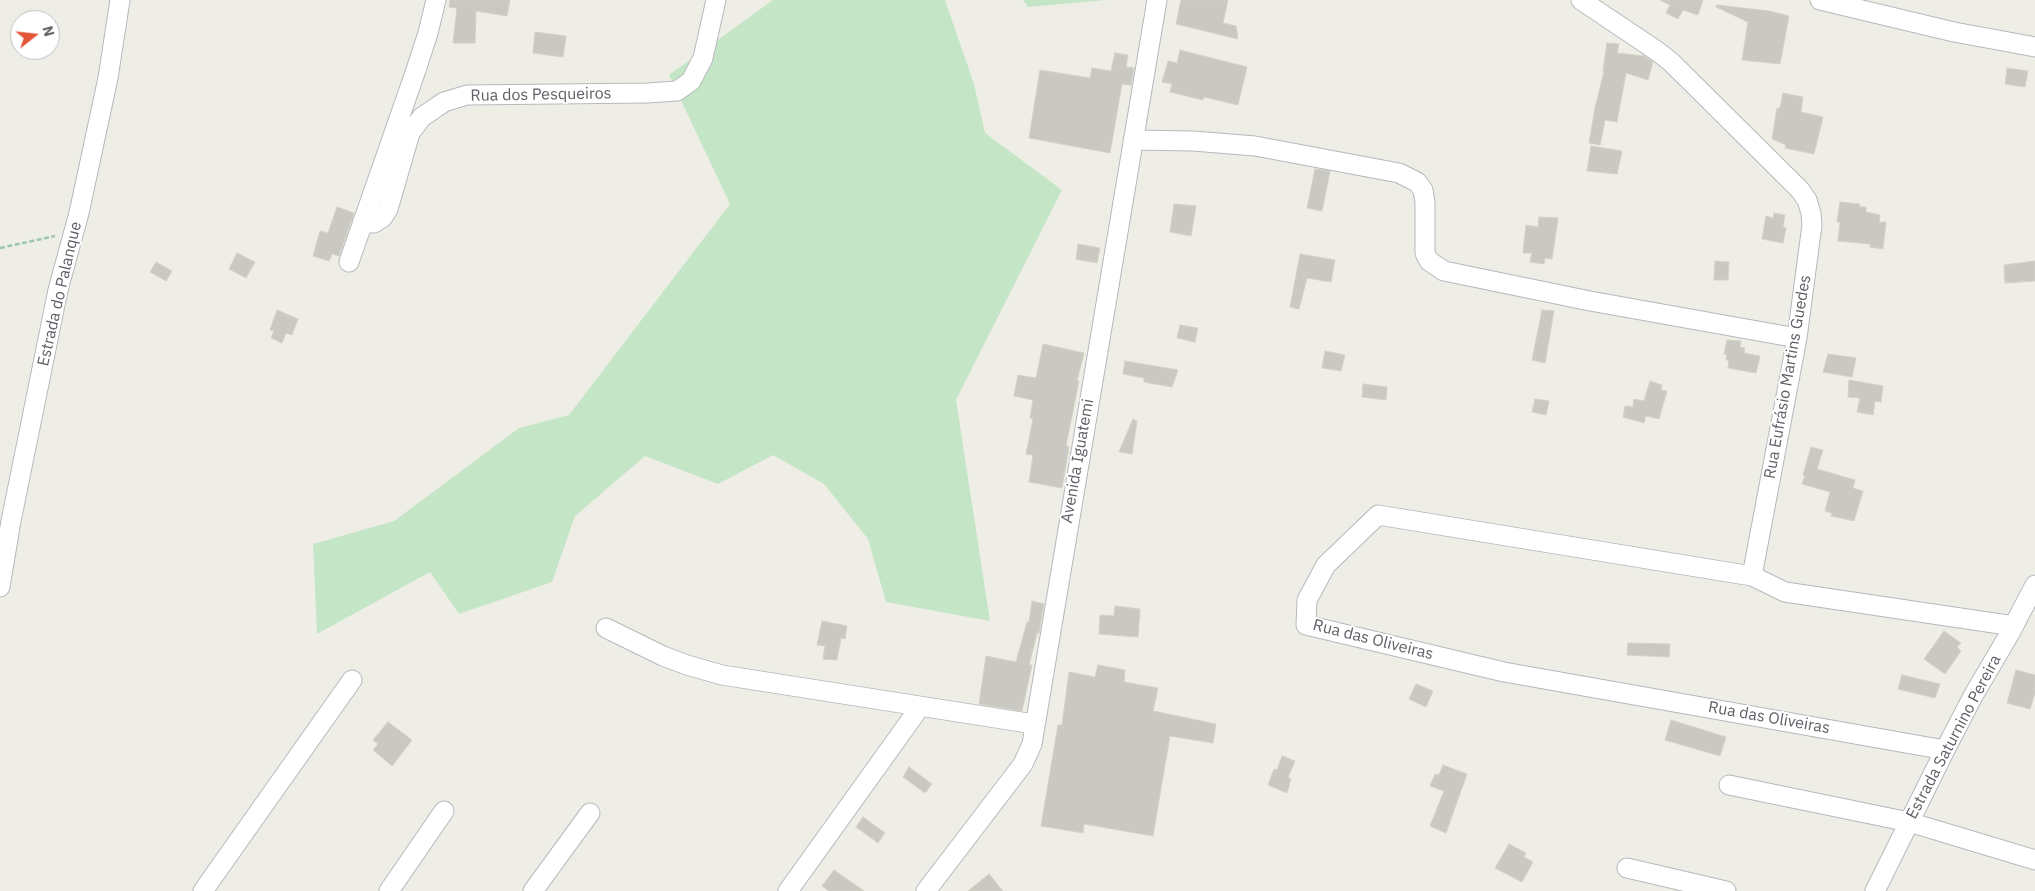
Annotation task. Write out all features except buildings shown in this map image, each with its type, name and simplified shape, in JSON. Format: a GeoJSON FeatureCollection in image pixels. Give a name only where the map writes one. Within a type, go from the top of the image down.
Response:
{"type":"FeatureCollection","features":[{"type":"Feature","properties":{"kind":"street","name":"Estrada do Palanque"},"geometry":{"type":"LineString","coordinates":[[0,587],[6,516],[58,290],[74,232],[108,78],[120,0]]}},
{"type":"Feature","properties":{"kind":"street"},"geometry":{"type":"LineString","coordinates":[[348,262],[416,70],[436,0]]}},
{"type":"Feature","properties":{"kind":"street","name":"Rua dos Pesqueiros"},"geometry":{"type":"LineString","coordinates":[[362,223],[374,222],[383,217],[388,209],[410,134],[422,117],[444,102],[468,96],[646,94],[677,91],[692,81],[703,58],[716,0]]}},
{"type":"Feature","properties":{"kind":"street","name":"Avenida Iguatemi"},"geometry":{"type":"LineString","coordinates":[[926,891],[1023,764],[1032,744],[1157,0]]}},
{"type":"Feature","properties":{"kind":"street"},"geometry":{"type":"LineString","coordinates":[[1820,0],[1954,32],[2035,47]]}},
{"type":"Feature","properties":{"kind":"street","name":"Rua Eufrásio Martins Guedes"},"geometry":{"type":"LineString","coordinates":[[1586,4],[1657,51],[1670,62],[1800,190],[1807,200],[1811,213],[1812,225],[1797,338],[1752,576]]}},
{"type":"Feature","properties":{"kind":"street"},"geometry":{"type":"LineString","coordinates":[[1133,140],[1193,141],[1255,146],[1399,173],[1417,182],[1423,190],[1426,202],[1425,253],[1429,261],[1444,270],[1590,301],[1797,338]]}},
{"type":"Feature","properties":{"kind":"street","name":"Rua das Oliveiras"},"geometry":{"type":"LineString","coordinates":[[1752,576],[1378,515],[1326,565],[1307,600],[1306,625],[1504,672],[1945,750]]}},
{"type":"Feature","properties":{"kind":"street"},"geometry":{"type":"LineString","coordinates":[[1752,576],[1785,592],[2014,626]]}},
{"type":"Feature","properties":{"kind":"street","name":"Estrada Saturnino Pereira"},"geometry":{"type":"LineString","coordinates":[[1875,891],[1945,750],[2035,585]]}},
{"type":"Feature","properties":{"kind":"street"},"geometry":{"type":"LineString","coordinates":[[606,628],[663,656],[722,675],[1034,724]]}},
{"type":"Feature","properties":{"kind":"street"},"geometry":{"type":"LineString","coordinates":[[203,891],[352,680]]}},
{"type":"Feature","properties":{"kind":"street"},"geometry":{"type":"LineString","coordinates":[[788,891],[920,707]]}},
{"type":"Feature","properties":{"kind":"street"},"geometry":{"type":"LineString","coordinates":[[1729,785],[1909,822],[2035,860]]}},
{"type":"Feature","properties":{"kind":"street"},"geometry":{"type":"LineString","coordinates":[[388,891],[444,811]]}},
{"type":"Feature","properties":{"kind":"street"},"geometry":{"type":"LineString","coordinates":[[533,891],[590,813]]}},
{"type":"Feature","properties":{"kind":"street"},"geometry":{"type":"LineString","coordinates":[[1627,868],[1726,891]]}},
{"type":"Feature","properties":{"kind":"path"},"geometry":{"type":"LineString","coordinates":[[0,248],[74,232]]}},
{"type":"Feature","properties":{"kind":"green space"},"geometry":{"type":"Polygon","coordinates":[[[773,0],[945,0],[974,84],[985,133],[1062,190],[956,400],[990,621],[886,602],[868,539],[824,484],[773,455],[718,484],[645,456],[575,516],[552,582],[459,614],[430,572],[317,634],[313,544],[394,521],[519,428],[569,415],[730,204],[669,75],[773,0]]]}},
{"type":"Feature","properties":{"kind":"green space"},"geometry":{"type":"Polygon","coordinates":[[[1023,0],[1106,0],[1028,7],[1023,0]]]}}]}
